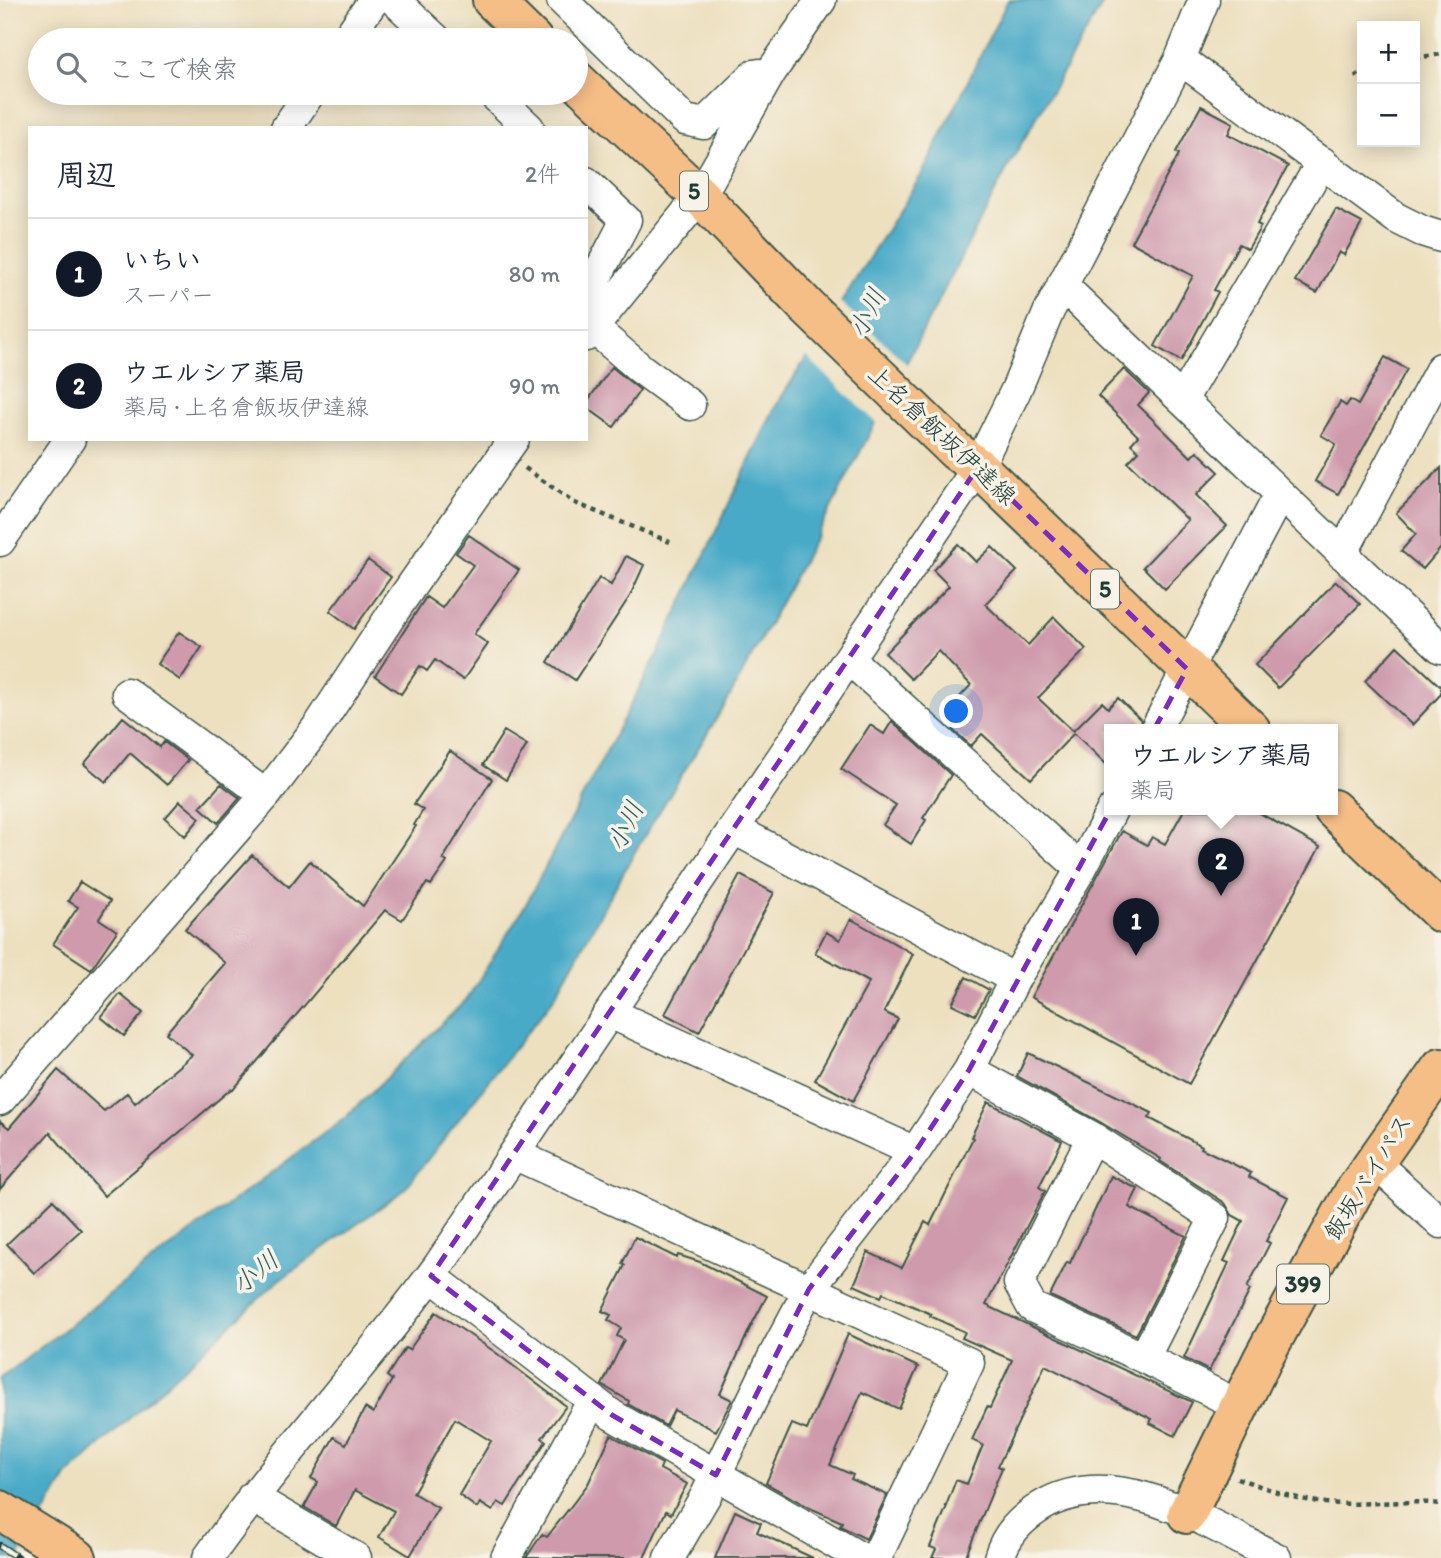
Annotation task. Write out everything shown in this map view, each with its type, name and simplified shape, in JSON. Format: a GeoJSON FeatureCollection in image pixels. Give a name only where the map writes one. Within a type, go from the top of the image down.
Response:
{"type":"FeatureCollection","features":[{"type":"Feature","properties":{"kind":"main road"},"geometry":{"type":"LineString","coordinates":[[492,0],[521,28]]}},
{"type":"Feature","properties":{"kind":"main road","name":"上名倉飯坂伊達線"},"geometry":{"type":"LineString","coordinates":[[588,91],[700,196],[808,308],[1245,724]]}},
{"type":"Feature","properties":{"kind":"main road"},"geometry":{"type":"LineString","coordinates":[[1338,814],[1441,913]]}},
{"type":"Feature","properties":{"kind":"main road","name":"飯坂バイパス"},"geometry":{"type":"LineString","coordinates":[[1187,1514],[1263,1358],[1353,1193],[1441,1068]]}},
{"type":"Feature","properties":{"kind":"main road"},"geometry":{"type":"LineString","coordinates":[[0,1510],[77,1558]]}},
{"type":"Feature","properties":{"kind":"street"},"geometry":{"type":"LineString","coordinates":[[354,28],[374,0]]}},
{"type":"Feature","properties":{"kind":"street"},"geometry":{"type":"LineString","coordinates":[[394,0],[424,28]]}},
{"type":"Feature","properties":{"kind":"street"},"geometry":{"type":"LineString","coordinates":[[562,0],[685,120],[704,124],[754,75],[771,72]]}},
{"type":"Feature","properties":{"kind":"street"},"geometry":{"type":"LineString","coordinates":[[690,405],[589,332],[700,196],[771,72],[821,0]]}},
{"type":"Feature","properties":{"kind":"street"},"geometry":{"type":"LineString","coordinates":[[208,1558],[252,1497],[371,1355],[431,1276],[849,659],[967,459],[1016,390],[1049,310],[1180,59],[1204,0]]}},
{"type":"Feature","properties":{"kind":"street"},"geometry":{"type":"LineString","coordinates":[[1180,59],[1396,218],[1422,232],[1441,237]]}},
{"type":"Feature","properties":{"kind":"street"},"geometry":{"type":"LineString","coordinates":[[287,126],[302,105]]}},
{"type":"Feature","properties":{"kind":"street"},"geometry":{"type":"LineString","coordinates":[[505,105],[527,126]]}},
{"type":"Feature","properties":{"kind":"street"},"geometry":{"type":"LineString","coordinates":[[1182,400],[1322,162]]}},
{"type":"Feature","properties":{"kind":"street"},"geometry":{"type":"LineString","coordinates":[[588,184],[626,220],[588,293]]}},
{"type":"Feature","properties":{"kind":"street"},"geometry":{"type":"LineString","coordinates":[[1062,285],[1441,648]]}},
{"type":"Feature","properties":{"kind":"street"},"geometry":{"type":"LineString","coordinates":[[1342,554],[1433,405],[1441,368]]}},
{"type":"Feature","properties":{"kind":"street"},"geometry":{"type":"LineString","coordinates":[[0,541],[69,441]]}},
{"type":"Feature","properties":{"kind":"street"},"geometry":{"type":"LineString","coordinates":[[0,1100],[266,795],[319,725],[396,608],[509,446]]}},
{"type":"Feature","properties":{"kind":"street"},"geometry":{"type":"LineString","coordinates":[[1158,724],[1280,494]]}},
{"type":"Feature","properties":{"kind":"street"},"geometry":{"type":"LineString","coordinates":[[849,659],[1081,869]]}},
{"type":"Feature","properties":{"kind":"street"},"geometry":{"type":"LineString","coordinates":[[127,693],[266,795]]}},
{"type":"Feature","properties":{"kind":"street"},"geometry":{"type":"LineString","coordinates":[[669,1558],[716,1475],[809,1289],[915,1152],[969,1070],[1015,979],[1081,869],[1109,815]]}},
{"type":"Feature","properties":{"kind":"street"},"geometry":{"type":"LineString","coordinates":[[734,829],[1015,979]]}},
{"type":"Feature","properties":{"kind":"street"},"geometry":{"type":"LineString","coordinates":[[610,1013],[915,1152]]}},
{"type":"Feature","properties":{"kind":"street"},"geometry":{"type":"LineString","coordinates":[[969,1070],[1092,1137],[1215,1218],[1144,1358]]}},
{"type":"Feature","properties":{"kind":"street"},"geometry":{"type":"LineString","coordinates":[[1092,1137],[1019,1283],[1031,1307],[1144,1358],[1240,1406]]}},
{"type":"Feature","properties":{"kind":"street"},"geometry":{"type":"LineString","coordinates":[[514,1154],[969,1363],[876,1558]]}},
{"type":"Feature","properties":{"kind":"street"},"geometry":{"type":"LineString","coordinates":[[1374,1162],[1441,1223]]}},
{"type":"Feature","properties":{"kind":"street"},"geometry":{"type":"LineString","coordinates":[[431,1276],[612,1415],[861,1558]]}},
{"type":"Feature","properties":{"kind":"street"},"geometry":{"type":"LineString","coordinates":[[506,1558],[593,1400]]}},
{"type":"Feature","properties":{"kind":"street"},"geometry":{"type":"LineString","coordinates":[[999,1558],[1011,1532],[1031,1512],[1050,1501],[1086,1490],[1123,1493],[1161,1503],[1276,1558]]}},
{"type":"Feature","properties":{"kind":"street"},"geometry":{"type":"LineString","coordinates":[[252,1497],[356,1558]]}},
{"type":"Feature","properties":{"kind":"path"},"geometry":{"type":"LineString","coordinates":[[1420,57],[1441,54]]}},
{"type":"Feature","properties":{"kind":"path"},"geometry":{"type":"LineString","coordinates":[[509,446],[575,503],[670,542]]}},
{"type":"Feature","properties":{"kind":"path"},"geometry":{"type":"LineString","coordinates":[[1236,1478],[1295,1498],[1326,1503],[1441,1504]]}},
{"type":"Feature","properties":{"kind":"highlighted area"},"geometry":{"type":"Polygon","coordinates":[[[978,467],[1187,669],[969,1070],[915,1152],[809,1289],[716,1475],[612,1415],[431,1276],[978,467]]]}},
{"type":"Feature","properties":{"kind":"water","name":"小川"},"geometry":{"type":"Polygon","coordinates":[[[1008,0],[1105,0],[1009,165],[816,537],[728,700],[637,848],[554,998],[403,1191],[277,1282],[68,1475],[17,1558],[0,1558],[0,1379],[156,1258],[346,1117],[467,999],[526,904],[658,653],[774,409],[922,174],[1008,0]]]}},
{"type":"Feature","properties":{"kind":"pier"},"geometry":{"type":"Polygon","coordinates":[[[838,300],[909,366],[878,424],[804,354],[838,300]]]}},
{"type":"Feature","properties":{"kind":"building"},"geometry":{"type":"Polygon","coordinates":[[[1201,106],[1233,123],[1228,134],[1288,166],[1257,224],[1261,226],[1248,249],[1239,244],[1214,290],[1218,292],[1181,361],[1155,346],[1193,276],[1131,242],[1179,154],[1176,152],[1201,106]]]}},
{"type":"Feature","properties":{"kind":"building"},"geometry":{"type":"Polygon","coordinates":[[[1336,209],[1362,223],[1344,255],[1339,252],[1317,293],[1295,281],[1336,209]]]}},
{"type":"Feature","properties":{"kind":"building"},"geometry":{"type":"Polygon","coordinates":[[[1385,357],[1407,369],[1338,494],[1315,481],[1336,444],[1321,435],[1340,402],[1346,406],[1350,400],[1358,405],[1385,357]]]}},
{"type":"Feature","properties":{"kind":"building"},"geometry":{"type":"Polygon","coordinates":[[[612,367],[640,390],[614,427],[588,408],[588,400],[612,367]]]}},
{"type":"Feature","properties":{"kind":"building"},"geometry":{"type":"Polygon","coordinates":[[[1124,369],[1149,393],[1138,405],[1191,457],[1197,451],[1219,472],[1196,495],[1227,526],[1165,589],[1143,567],[1188,520],[1128,462],[1139,451],[1131,444],[1138,436],[1098,396],[1124,369]]]}},
{"type":"Feature","properties":{"kind":"building"},"geometry":{"type":"Polygon","coordinates":[[[1441,468],[1441,548],[1423,569],[1401,551],[1416,534],[1396,513],[1441,468]]]}},
{"type":"Feature","properties":{"kind":"building"},"geometry":{"type":"Polygon","coordinates":[[[469,535],[519,570],[474,634],[488,644],[463,680],[435,660],[427,671],[420,666],[401,694],[375,676],[426,597],[442,608],[473,565],[456,553],[469,535]]]}},
{"type":"Feature","properties":{"kind":"building"},"geometry":{"type":"Polygon","coordinates":[[[958,544],[976,562],[992,547],[1017,571],[985,604],[1028,645],[1054,617],[1086,649],[1038,698],[1073,731],[1102,702],[1108,708],[1118,698],[1141,720],[1140,724],[1104,724],[1104,762],[1074,733],[1031,779],[982,734],[971,746],[953,730],[968,715],[955,702],[971,685],[938,651],[911,679],[885,653],[949,586],[933,570],[958,544]]]}},
{"type":"Feature","properties":{"kind":"building"},"geometry":{"type":"Polygon","coordinates":[[[626,556],[644,565],[630,596],[575,680],[548,662],[599,578],[611,585],[626,556]]]}},
{"type":"Feature","properties":{"kind":"building"},"geometry":{"type":"Polygon","coordinates":[[[368,560],[391,577],[354,629],[330,611],[368,560]]]}},
{"type":"Feature","properties":{"kind":"building"},"geometry":{"type":"Polygon","coordinates":[[[1336,581],[1360,604],[1278,688],[1255,665],[1336,581]]]}},
{"type":"Feature","properties":{"kind":"building"},"geometry":{"type":"Polygon","coordinates":[[[179,632],[202,647],[180,680],[157,664],[179,632]]]}},
{"type":"Feature","properties":{"kind":"building"},"geometry":{"type":"Polygon","coordinates":[[[1397,646],[1441,687],[1441,694],[1412,725],[1365,681],[1397,646]]]}},
{"type":"Feature","properties":{"kind":"building"},"geometry":{"type":"Polygon","coordinates":[[[123,717],[160,747],[164,742],[188,760],[167,785],[130,753],[106,782],[84,764],[123,717]]]}},
{"type":"Feature","properties":{"kind":"building"},"geometry":{"type":"Polygon","coordinates":[[[892,721],[951,775],[923,818],[926,820],[911,844],[883,825],[896,805],[841,769],[870,725],[884,734],[892,721]]]}},
{"type":"Feature","properties":{"kind":"building"},"geometry":{"type":"Polygon","coordinates":[[[504,731],[527,745],[506,780],[483,765],[504,731]]]}},
{"type":"Feature","properties":{"kind":"building"},"geometry":{"type":"Polygon","coordinates":[[[450,751],[492,779],[443,859],[447,862],[431,885],[427,883],[402,920],[385,910],[233,1090],[104,1196],[50,1132],[0,1189],[0,1121],[9,1128],[58,1070],[104,1111],[127,1093],[135,1103],[192,1055],[166,1033],[225,963],[185,929],[252,855],[289,887],[310,861],[363,906],[416,826],[414,825],[423,810],[414,804],[450,751]]]}},
{"type":"Feature","properties":{"kind":"building"},"geometry":{"type":"Polygon","coordinates":[[[221,784],[240,798],[218,823],[200,807],[221,784]]]}},
{"type":"Feature","properties":{"kind":"building"},"geometry":{"type":"Polygon","coordinates":[[[180,801],[200,818],[185,836],[165,818],[180,801]]]}},
{"type":"Feature","properties":{"kind":"building"},"geometry":{"type":"Polygon","coordinates":[[[1181,815],[1263,815],[1320,847],[1189,1084],[1031,997],[1122,831],[1147,845],[1152,837],[1165,844],[1181,815]]]}},
{"type":"Feature","properties":{"kind":"building"},"geometry":{"type":"Polygon","coordinates":[[[740,875],[774,893],[699,1032],[665,1014],[740,875]]]}},
{"type":"Feature","properties":{"kind":"building"},"geometry":{"type":"Polygon","coordinates":[[[80,882],[110,901],[99,919],[117,931],[91,969],[53,944],[78,907],[68,901],[80,882]]]}},
{"type":"Feature","properties":{"kind":"building"},"geometry":{"type":"Polygon","coordinates":[[[851,919],[913,954],[884,1012],[898,1019],[853,1101],[815,1080],[869,982],[815,953],[826,932],[840,940],[851,919]]]}},
{"type":"Feature","properties":{"kind":"building"},"geometry":{"type":"Polygon","coordinates":[[[966,977],[989,990],[975,1015],[952,1004],[966,977]]]}},
{"type":"Feature","properties":{"kind":"building"},"geometry":{"type":"Polygon","coordinates":[[[120,994],[143,1013],[124,1036],[101,1017],[120,994]]]}},
{"type":"Feature","properties":{"kind":"building"},"geometry":{"type":"Polygon","coordinates":[[[1028,1053],[1152,1113],[1149,1118],[1251,1173],[1249,1177],[1288,1197],[1266,1241],[1270,1243],[1247,1288],[1250,1290],[1209,1371],[1184,1358],[1229,1263],[1224,1261],[1243,1221],[1232,1215],[1225,1203],[1160,1161],[1161,1159],[1017,1076],[1028,1053]]]}},
{"type":"Feature","properties":{"kind":"building"},"geometry":{"type":"Polygon","coordinates":[[[988,1102],[1062,1141],[1039,1187],[1045,1191],[986,1305],[1192,1402],[1175,1436],[1150,1423],[1152,1419],[1045,1365],[998,1466],[1002,1468],[965,1558],[932,1558],[936,1549],[930,1547],[956,1480],[967,1484],[983,1445],[972,1440],[1012,1360],[962,1338],[965,1332],[930,1316],[931,1314],[883,1293],[881,1297],[854,1285],[868,1252],[902,1268],[925,1222],[930,1225],[988,1102]]]}},
{"type":"Feature","properties":{"kind":"building"},"geometry":{"type":"Polygon","coordinates":[[[1111,1176],[1138,1189],[1129,1207],[1186,1236],[1136,1335],[1050,1296],[1067,1262],[1070,1263],[1111,1176]]]}},
{"type":"Feature","properties":{"kind":"building"},"geometry":{"type":"Polygon","coordinates":[[[53,1200],[81,1230],[34,1273],[7,1244],[53,1200]]]}},
{"type":"Feature","properties":{"kind":"building"},"geometry":{"type":"Polygon","coordinates":[[[635,1237],[677,1258],[678,1255],[700,1262],[767,1296],[720,1394],[732,1400],[716,1431],[674,1410],[666,1426],[602,1385],[624,1340],[617,1336],[621,1328],[608,1320],[611,1315],[602,1311],[625,1265],[622,1264],[635,1237]]]}},
{"type":"Feature","properties":{"kind":"building"},"geometry":{"type":"Polygon","coordinates":[[[436,1312],[495,1352],[566,1406],[542,1438],[546,1441],[505,1506],[498,1502],[493,1511],[480,1503],[477,1508],[459,1495],[491,1441],[455,1419],[413,1493],[438,1508],[410,1556],[379,1537],[394,1511],[355,1490],[336,1526],[304,1507],[318,1482],[311,1478],[334,1437],[346,1444],[365,1408],[373,1413],[392,1380],[387,1376],[405,1348],[409,1350],[436,1312]]]}},
{"type":"Feature","properties":{"kind":"building"},"geometry":{"type":"Polygon","coordinates":[[[848,1334],[918,1367],[899,1409],[862,1392],[830,1465],[853,1475],[851,1479],[887,1495],[866,1539],[840,1526],[842,1522],[810,1508],[766,1483],[792,1424],[807,1430],[848,1334]]]}},
{"type":"Feature","properties":{"kind":"building"},"geometry":{"type":"Polygon","coordinates":[[[611,1435],[662,1464],[660,1469],[687,1484],[671,1514],[666,1511],[644,1558],[526,1558],[542,1534],[547,1537],[588,1484],[611,1435]]]}},
{"type":"Feature","properties":{"kind":"building"},"geometry":{"type":"Polygon","coordinates":[[[735,1511],[761,1523],[757,1532],[813,1558],[715,1558],[735,1511]]]}},
{"type":"Feature","properties":{"kind":"railway"},"geometry":{"type":"LineString","coordinates":[[0,1546],[18,1558]]}},
{"type":"Feature","properties":{"kind":"place","name":"ウエルシア薬局"},"geometry":{"type":"Point","coordinates":[1221,896]}},
{"type":"Feature","properties":{"kind":"place","name":"いちい"},"geometry":{"type":"Point","coordinates":[1136,956]}}]}
